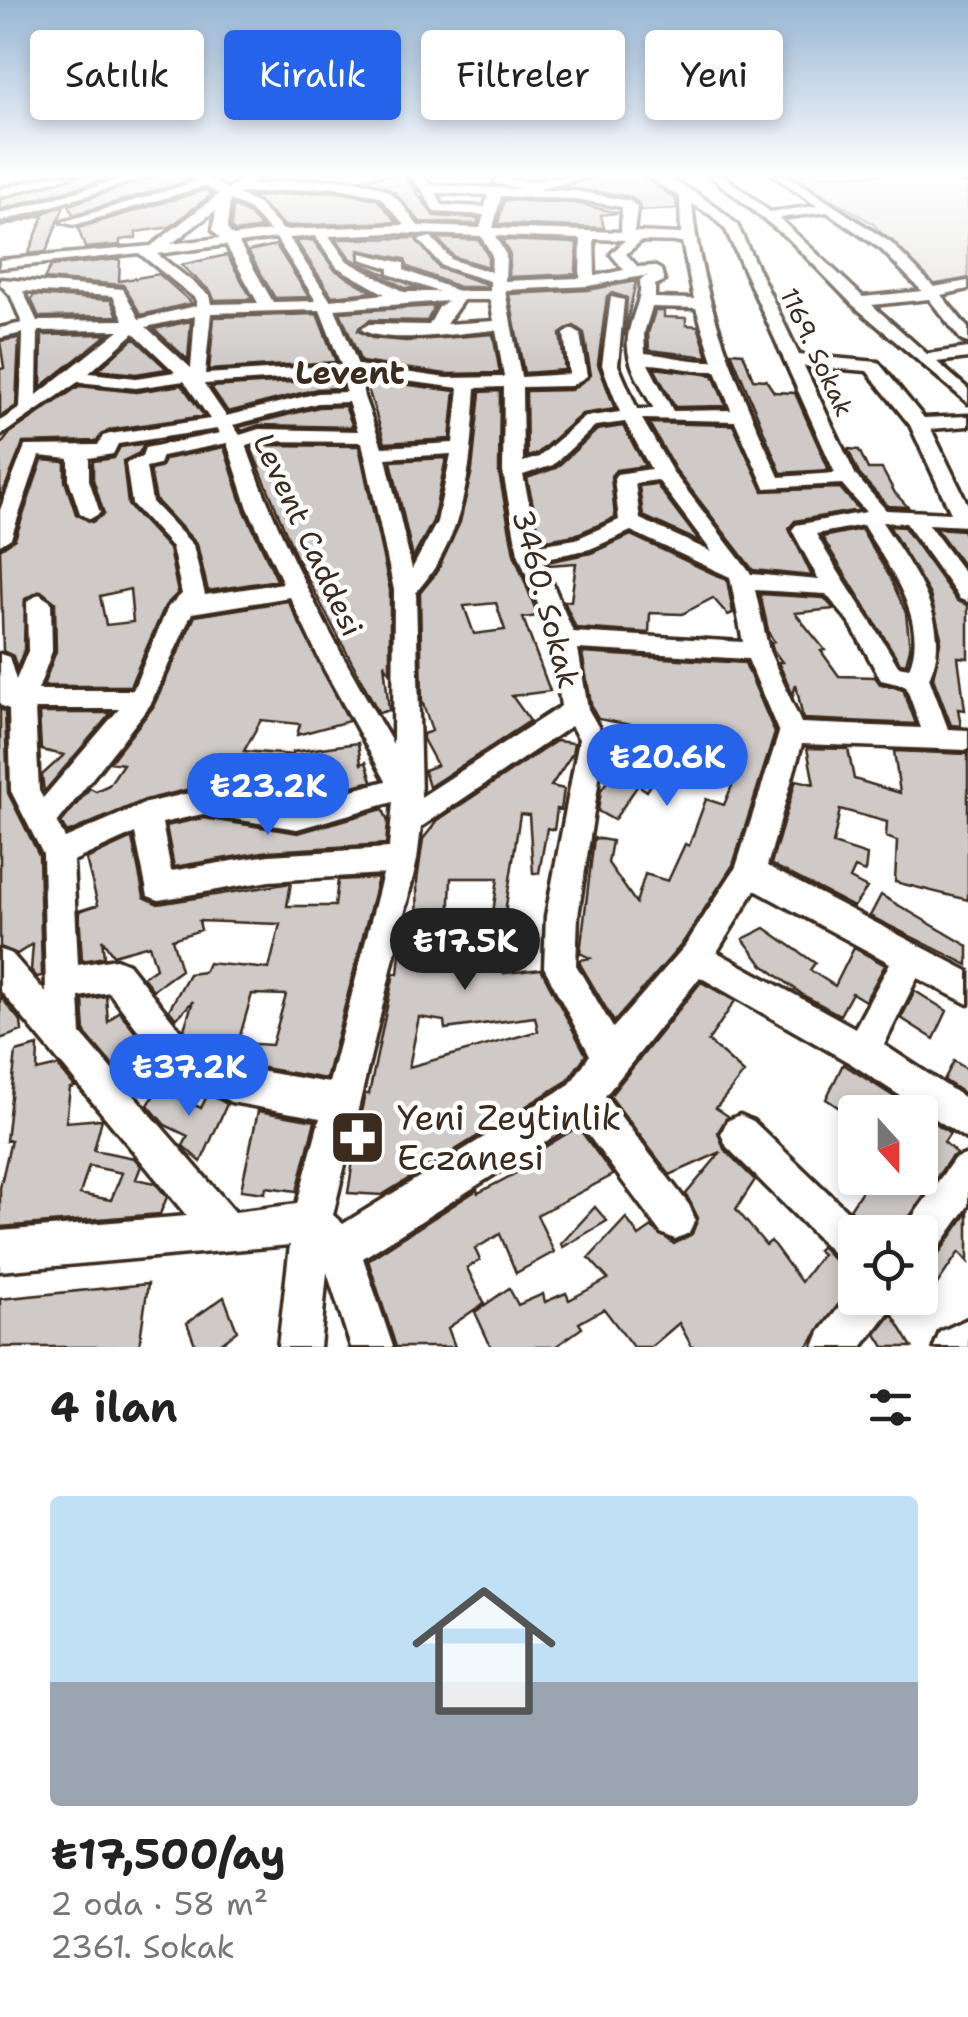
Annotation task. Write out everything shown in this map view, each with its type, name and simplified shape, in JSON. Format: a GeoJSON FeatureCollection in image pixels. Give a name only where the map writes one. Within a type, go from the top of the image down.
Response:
{"type":"FeatureCollection","features":[{"type":"Feature","properties":{"kind":"street"},"geometry":{"type":"LineString","coordinates":[[78,257],[81,238]]}},
{"type":"Feature","properties":{"kind":"street"},"geometry":{"type":"LineString","coordinates":[[148,249],[159,238]]}},
{"type":"Feature","properties":{"kind":"street"},"geometry":{"type":"LineString","coordinates":[[228,238],[268,306]]}},
{"type":"Feature","properties":{"kind":"street"},"geometry":{"type":"LineString","coordinates":[[2,278],[78,257],[248,238]]}},
{"type":"Feature","properties":{"kind":"street"},"geometry":{"type":"LineString","coordinates":[[283,238],[326,305],[372,445],[405,590],[406,821],[402,860],[340,1102],[326,1235],[300,1347]]}},
{"type":"Feature","properties":{"kind":"street"},"geometry":{"type":"LineString","coordinates":[[322,238],[323,246],[340,262],[402,297]]}},
{"type":"Feature","properties":{"kind":"street","name":"3460. Sokak"},"geometry":{"type":"LineString","coordinates":[[406,821],[575,710],[564,640],[529,554],[513,472],[513,381],[493,238]]}},
{"type":"Feature","properties":{"kind":"street"},"geometry":{"type":"LineString","coordinates":[[587,238],[588,282]]}},
{"type":"Feature","properties":{"kind":"street"},"geometry":{"type":"LineString","coordinates":[[631,238],[618,254],[634,272]]}},
{"type":"Feature","properties":{"kind":"street"},"geometry":{"type":"LineString","coordinates":[[682,238],[686,238],[742,416],[772,484],[848,478]]}},
{"type":"Feature","properties":{"kind":"street","name":"1169. Sokak"},"geometry":{"type":"LineString","coordinates":[[737,238],[848,478],[875,517],[925,628],[927,652],[916,678]]}},
{"type":"Feature","properties":{"kind":"street"},"geometry":{"type":"LineString","coordinates":[[796,238],[858,302],[968,398]]}},
{"type":"Feature","properties":{"kind":"street"},"geometry":{"type":"LineString","coordinates":[[874,238],[932,293],[968,338]]}},
{"type":"Feature","properties":{"kind":"street"},"geometry":{"type":"LineString","coordinates":[[426,240],[447,262],[497,286]]}},
{"type":"Feature","properties":{"kind":"street"},"geometry":{"type":"LineString","coordinates":[[148,249],[204,298],[198,372],[191,377]]}},
{"type":"Feature","properties":{"kind":"street"},"geometry":{"type":"LineString","coordinates":[[366,256],[399,266],[394,271],[450,290],[456,297]]}},
{"type":"Feature","properties":{"kind":"street"},"geometry":{"type":"LineString","coordinates":[[0,333],[31,326],[134,325],[205,309],[456,297],[497,286],[588,282],[654,270],[657,280],[646,280],[648,302],[638,320],[634,344],[666,414],[590,421],[546,461],[513,472]]}},
{"type":"Feature","properties":{"kind":"street"},"geometry":{"type":"LineString","coordinates":[[2,278],[21,293],[31,326],[28,408]]}},
{"type":"Feature","properties":{"kind":"street","name":"Levent Caddesi"},"geometry":{"type":"LineString","coordinates":[[2,278],[118,292],[134,325],[191,377],[229,434],[258,508],[353,702],[404,788]]}},
{"type":"Feature","properties":{"kind":"street"},"geometry":{"type":"LineString","coordinates":[[858,302],[968,285]]}},
{"type":"Feature","properties":{"kind":"street"},"geometry":{"type":"LineString","coordinates":[[435,330],[444,310],[454,306],[456,297]]}},
{"type":"Feature","properties":{"kind":"street"},"geometry":{"type":"LineString","coordinates":[[0,1251],[227,1233],[326,1235],[583,1097],[610,1057],[696,957],[750,872],[792,733],[757,651],[740,576],[662,473],[631,416],[610,365],[616,300]]}},
{"type":"Feature","properties":{"kind":"street"},"geometry":{"type":"LineString","coordinates":[[648,302],[704,304]]}},
{"type":"Feature","properties":{"kind":"street"},"geometry":{"type":"LineString","coordinates":[[1,428],[75,377],[134,325]]}},
{"type":"Feature","properties":{"kind":"street"},"geometry":{"type":"LineString","coordinates":[[369,329],[504,325]]}},
{"type":"Feature","properties":{"kind":"street"},"geometry":{"type":"LineString","coordinates":[[75,377],[136,384],[191,377],[353,383],[570,381],[578,376],[572,334]]}},
{"type":"Feature","properties":{"kind":"street"},"geometry":{"type":"LineString","coordinates":[[925,360],[968,353]]}},
{"type":"Feature","properties":{"kind":"street"},"geometry":{"type":"LineString","coordinates":[[638,358],[682,360],[684,367],[724,366]]}},
{"type":"Feature","properties":{"kind":"street"},"geometry":{"type":"LineString","coordinates":[[796,360],[872,366],[919,424],[966,520],[875,517],[804,530],[834,587],[859,619],[890,674],[916,678],[936,736]]}},
{"type":"Feature","properties":{"kind":"street"},"geometry":{"type":"LineString","coordinates":[[42,820],[140,699],[161,663],[180,607],[194,596],[182,545],[142,504],[136,463],[152,460],[152,452],[229,434],[353,383]]}},
{"type":"Feature","properties":{"kind":"street"},"geometry":{"type":"LineString","coordinates":[[405,590],[424,574],[445,527],[462,448],[468,383]]}},
{"type":"Feature","properties":{"kind":"street"},"geometry":{"type":"LineString","coordinates":[[631,416],[742,416]]}},
{"type":"Feature","properties":{"kind":"street"},"geometry":{"type":"LineString","coordinates":[[919,424],[968,421]]}},
{"type":"Feature","properties":{"kind":"street"},"geometry":{"type":"LineString","coordinates":[[0,538],[32,450],[78,454],[106,450],[110,440],[229,434],[462,448]]}},
{"type":"Feature","properties":{"kind":"street"},"geometry":{"type":"LineString","coordinates":[[78,454],[80,480],[90,514]]}},
{"type":"Feature","properties":{"kind":"street"},"geometry":{"type":"LineString","coordinates":[[630,522],[624,478],[662,473]]}},
{"type":"Feature","properties":{"kind":"street"},"geometry":{"type":"LineString","coordinates":[[914,518],[968,594]]}},
{"type":"Feature","properties":{"kind":"street"},"geometry":{"type":"LineString","coordinates":[[529,554],[570,550],[606,539],[630,522]]}},
{"type":"Feature","properties":{"kind":"street"},"geometry":{"type":"LineString","coordinates":[[630,522],[740,576],[785,587],[834,587]]}},
{"type":"Feature","properties":{"kind":"street"},"geometry":{"type":"LineString","coordinates":[[180,607],[300,588]]}},
{"type":"Feature","properties":{"kind":"street"},"geometry":{"type":"LineString","coordinates":[[11,700],[40,651],[39,602]]}},
{"type":"Feature","properties":{"kind":"street"},"geometry":{"type":"LineString","coordinates":[[564,640],[757,651]]}},
{"type":"Feature","properties":{"kind":"street"},"geometry":{"type":"LineString","coordinates":[[0,663],[11,700],[25,790],[58,854],[64,1043]]}},
{"type":"Feature","properties":{"kind":"street"},"geometry":{"type":"LineString","coordinates":[[11,700],[140,699]]}},
{"type":"Feature","properties":{"kind":"street"},"geometry":{"type":"LineString","coordinates":[[575,710],[592,740],[562,916],[560,967],[610,1057]]}},
{"type":"Feature","properties":{"kind":"street"},"geometry":{"type":"LineString","coordinates":[[792,733],[968,740]]}},
{"type":"Feature","properties":{"kind":"street"},"geometry":{"type":"LineString","coordinates":[[58,854],[146,815],[203,802],[298,816],[404,788]]}},
{"type":"Feature","properties":{"kind":"street"},"geometry":{"type":"LineString","coordinates":[[146,815],[159,886],[269,868],[402,860]]}},
{"type":"Feature","properties":{"kind":"street"},"geometry":{"type":"LineString","coordinates":[[750,872],[968,988]]}},
{"type":"Feature","properties":{"kind":"street"},"geometry":{"type":"LineString","coordinates":[[862,1051],[911,956]]}},
{"type":"Feature","properties":{"kind":"street"},"geometry":{"type":"LineString","coordinates":[[696,957],[862,1051],[968,1122]]}},
{"type":"Feature","properties":{"kind":"street"},"geometry":{"type":"LineString","coordinates":[[0,965],[227,1233]]}},
{"type":"Feature","properties":{"kind":"street"},"geometry":{"type":"LineString","coordinates":[[61,984],[116,975],[179,1056],[232,1084],[340,1102]]}},
{"type":"Feature","properties":{"kind":"street"},"geometry":{"type":"LineString","coordinates":[[583,1097],[675,1219]]}},
{"type":"Feature","properties":{"kind":"street"},"geometry":{"type":"LineString","coordinates":[[740,1134],[838,1229]]}},
{"type":"Feature","properties":{"kind":"street"},"geometry":{"type":"LineString","coordinates":[[938,1215],[968,1174]]}},
{"type":"Feature","properties":{"kind":"street"},"geometry":{"type":"LineString","coordinates":[[326,1235],[372,1347]]}},
{"type":"Feature","properties":{"kind":"street"},"geometry":{"type":"LineString","coordinates":[[835,1347],[860,1315]]}},
{"type":"Feature","properties":{"kind":"street"},"geometry":{"type":"LineString","coordinates":[[956,1347],[968,1340]]}},
{"type":"Feature","properties":{"kind":"shaded area"},"geometry":{"type":"Polygon","coordinates":[[[886,238],[968,238],[968,278],[932,285],[886,238]]]}},
{"type":"Feature","properties":{"kind":"building"},"geometry":{"type":"Polygon","coordinates":[[[35,238],[52,238],[46,252],[28,254],[35,238]]]}},
{"type":"Feature","properties":{"kind":"building"},"geometry":{"type":"Polygon","coordinates":[[[81,238],[136,238],[120,240],[120,245],[85,248],[81,238]]]}},
{"type":"Feature","properties":{"kind":"building"},"geometry":{"type":"Polygon","coordinates":[[[416,238],[439,268],[486,287],[459,287],[408,267],[405,259],[359,250],[360,263],[418,288],[405,288],[350,258],[336,239],[416,238]]]}},
{"type":"Feature","properties":{"kind":"building"},"geometry":{"type":"Polygon","coordinates":[[[437,238],[479,240],[488,256],[488,267],[454,257],[437,238]]]}},
{"type":"Feature","properties":{"kind":"building"},"geometry":{"type":"Polygon","coordinates":[[[313,240],[335,270],[373,292],[332,296],[296,241],[313,240]]]}},
{"type":"Feature","properties":{"kind":"building"},"geometry":{"type":"Polygon","coordinates":[[[502,240],[577,243],[576,274],[509,277],[510,255],[502,240]]]}},
{"type":"Feature","properties":{"kind":"building"},"geometry":{"type":"Polygon","coordinates":[[[276,245],[309,297],[275,298],[248,251],[276,245]]]}},
{"type":"Feature","properties":{"kind":"building"},"geometry":{"type":"Polygon","coordinates":[[[227,255],[252,299],[214,300],[211,292],[181,265],[227,255]]]}},
{"type":"Feature","properties":{"kind":"building"},"geometry":{"type":"Polygon","coordinates":[[[120,259],[119,281],[159,274],[192,303],[141,315],[123,285],[44,279],[51,266],[120,259]]]}},
{"type":"Feature","properties":{"kind":"building"},"geometry":{"type":"Polygon","coordinates":[[[636,281],[624,336],[627,298],[612,293],[607,296],[598,364],[615,409],[582,414],[537,454],[527,457],[526,391],[571,390],[591,375],[584,333],[574,326],[560,334],[565,370],[524,373],[509,294],[588,290],[636,281]]]}},
{"type":"Feature","properties":{"kind":"building"},"geometry":{"type":"Polygon","coordinates":[[[34,295],[111,300],[118,316],[39,317],[31,299],[34,295]]]}},
{"type":"Feature","properties":{"kind":"building"},"geometry":{"type":"Polygon","coordinates":[[[435,306],[427,321],[369,320],[358,331],[372,338],[406,341],[493,334],[500,373],[446,374],[361,362],[340,312],[435,306]]]}},
{"type":"Feature","properties":{"kind":"building"},"geometry":{"type":"Polygon","coordinates":[[[655,311],[664,311],[664,317],[686,318],[686,325],[698,326],[708,357],[649,350],[648,333],[655,311]]]}},
{"type":"Feature","properties":{"kind":"building"},"geometry":{"type":"Polygon","coordinates":[[[317,314],[336,362],[209,370],[214,317],[317,314]]]}},
{"type":"Feature","properties":{"kind":"building"},"geometry":{"type":"Polygon","coordinates":[[[191,321],[188,360],[154,329],[191,321]]]}},
{"type":"Feature","properties":{"kind":"building"},"geometry":{"type":"Polygon","coordinates":[[[108,334],[41,387],[42,335],[108,334]]]}},
{"type":"Feature","properties":{"kind":"building"},"geometry":{"type":"Polygon","coordinates":[[[19,338],[16,406],[0,417],[0,369],[4,368],[0,341],[19,338]]]}},
{"type":"Feature","properties":{"kind":"building"},"geometry":{"type":"Polygon","coordinates":[[[134,338],[167,369],[136,374],[98,370],[134,338]]]}},
{"type":"Feature","properties":{"kind":"building"},"geometry":{"type":"Polygon","coordinates":[[[731,352],[743,353],[753,379],[766,380],[774,392],[795,393],[829,470],[781,473],[731,352]]]}},
{"type":"Feature","properties":{"kind":"building"},"geometry":{"type":"Polygon","coordinates":[[[654,368],[713,375],[726,406],[675,407],[654,368]]]}},
{"type":"Feature","properties":{"kind":"building"},"geometry":{"type":"Polygon","coordinates":[[[340,379],[342,388],[317,389],[228,412],[211,387],[340,379]]]}},
{"type":"Feature","properties":{"kind":"building"},"geometry":{"type":"Polygon","coordinates":[[[365,379],[455,391],[450,439],[385,443],[365,379]]]}},
{"type":"Feature","properties":{"kind":"building"},"geometry":{"type":"Polygon","coordinates":[[[182,385],[204,416],[109,430],[96,441],[23,443],[0,500],[0,446],[10,433],[79,386],[136,392],[182,385]]]}},
{"type":"Feature","properties":{"kind":"building"},"geometry":{"type":"Polygon","coordinates":[[[500,391],[499,473],[514,554],[538,616],[523,618],[550,691],[512,696],[530,721],[429,787],[424,770],[437,765],[423,739],[423,734],[432,731],[422,701],[420,593],[437,572],[460,522],[472,470],[480,392],[500,391]],[[496,603],[464,606],[474,634],[505,630],[496,603]]]}},
{"type":"Feature","properties":{"kind":"building"},"geometry":{"type":"Polygon","coordinates":[[[345,406],[353,427],[259,425],[242,431],[239,427],[319,407],[345,406]]]}},
{"type":"Feature","properties":{"kind":"building"},"geometry":{"type":"Polygon","coordinates":[[[649,423],[733,425],[763,491],[840,488],[859,510],[795,521],[789,528],[812,576],[753,570],[675,469],[649,423]]]}},
{"type":"Feature","properties":{"kind":"building"},"geometry":{"type":"Polygon","coordinates":[[[623,426],[645,466],[616,470],[611,476],[615,518],[575,535],[541,541],[527,478],[556,468],[597,430],[623,426]]]}},
{"type":"Feature","properties":{"kind":"building"},"geometry":{"type":"Polygon","coordinates":[[[155,442],[144,444],[139,453],[123,461],[128,505],[169,549],[178,593],[165,606],[130,686],[43,686],[56,651],[55,602],[41,591],[25,599],[24,650],[17,669],[13,656],[3,651],[0,549],[15,539],[42,460],[65,462],[65,481],[76,514],[92,522],[104,514],[93,479],[93,461],[114,458],[120,447],[155,442]],[[130,589],[100,596],[106,625],[133,622],[130,589]]]}},
{"type":"Feature","properties":{"kind":"building"},"geometry":{"type":"Polygon","coordinates":[[[359,446],[390,590],[390,674],[384,663],[389,710],[379,713],[297,559],[251,448],[359,446]]]}},
{"type":"Feature","properties":{"kind":"building"},"geometry":{"type":"Polygon","coordinates":[[[224,447],[244,509],[277,580],[208,591],[197,544],[156,500],[150,470],[160,468],[165,459],[224,447]]]}},
{"type":"Feature","properties":{"kind":"building"},"geometry":{"type":"Polygon","coordinates":[[[848,449],[859,450],[868,469],[882,469],[908,507],[888,506],[859,474],[848,449]]]}},
{"type":"Feature","properties":{"kind":"building"},"geometry":{"type":"Polygon","coordinates":[[[446,458],[433,521],[413,558],[391,461],[446,458]]]}},
{"type":"Feature","properties":{"kind":"building"},"geometry":{"type":"Polygon","coordinates":[[[656,484],[700,542],[643,516],[639,486],[656,484]]]}},
{"type":"Feature","properties":{"kind":"building"},"geometry":{"type":"Polygon","coordinates":[[[889,526],[904,527],[957,601],[968,605],[968,658],[958,657],[965,710],[958,709],[961,726],[951,725],[933,678],[941,637],[930,595],[889,526]]]}},
{"type":"Feature","properties":{"kind":"building"},"geometry":{"type":"Polygon","coordinates":[[[936,528],[963,530],[968,541],[968,572],[936,528]]]}},
{"type":"Feature","properties":{"kind":"building"},"geometry":{"type":"Polygon","coordinates":[[[861,529],[906,613],[910,649],[906,664],[900,663],[822,537],[861,529]]]}},
{"type":"Feature","properties":{"kind":"building"},"geometry":{"type":"Polygon","coordinates":[[[631,535],[727,580],[733,613],[728,615],[713,598],[682,614],[650,613],[649,633],[576,628],[564,601],[571,601],[576,563],[547,562],[591,553],[631,535]]]}},
{"type":"Feature","properties":{"kind":"building"},"geometry":{"type":"Polygon","coordinates":[[[760,594],[824,598],[834,609],[795,613],[825,650],[821,651],[839,676],[875,677],[880,684],[903,689],[916,724],[803,719],[796,684],[793,695],[778,662],[782,662],[773,650],[774,641],[760,594]]]}},
{"type":"Feature","properties":{"kind":"building"},"geometry":{"type":"Polygon","coordinates":[[[288,601],[349,721],[297,735],[300,724],[261,720],[244,751],[292,755],[358,743],[361,764],[366,762],[372,781],[297,801],[202,786],[145,800],[67,833],[61,823],[90,788],[96,791],[109,785],[123,764],[110,762],[153,707],[195,616],[288,601]]]}},
{"type":"Feature","properties":{"kind":"building"},"geometry":{"type":"Polygon","coordinates":[[[582,653],[745,663],[775,733],[733,865],[682,944],[614,1022],[580,964],[580,960],[590,958],[580,953],[594,838],[612,841],[608,863],[636,903],[645,874],[668,881],[685,844],[689,846],[706,799],[724,805],[736,776],[735,768],[707,757],[713,738],[687,729],[647,791],[638,785],[614,820],[598,811],[601,790],[615,770],[607,767],[616,747],[666,752],[669,732],[598,719],[592,708],[582,653]]]}},
{"type":"Feature","properties":{"kind":"building"},"geometry":{"type":"Polygon","coordinates":[[[0,709],[5,711],[8,793],[39,855],[42,976],[37,977],[31,970],[33,944],[17,954],[0,947],[0,709]]]}},
{"type":"Feature","properties":{"kind":"building"},"geometry":{"type":"Polygon","coordinates":[[[39,713],[111,713],[44,792],[42,775],[64,755],[41,750],[39,713]]]}},
{"type":"Feature","properties":{"kind":"building"},"geometry":{"type":"Polygon","coordinates":[[[556,741],[574,743],[572,754],[551,786],[564,789],[554,830],[547,828],[539,873],[533,873],[529,815],[520,814],[506,906],[504,973],[541,969],[586,1055],[567,1081],[382,1195],[348,1193],[359,1121],[365,1094],[369,1094],[394,973],[398,974],[401,943],[418,942],[417,881],[423,839],[438,820],[556,741]],[[451,878],[449,924],[491,927],[498,878],[451,878]],[[419,1017],[409,1067],[538,1031],[535,1017],[445,1029],[444,1021],[419,1017]]]}},
{"type":"Feature","properties":{"kind":"building"},"geometry":{"type":"Polygon","coordinates":[[[807,748],[848,749],[854,779],[900,793],[894,751],[968,754],[968,900],[895,882],[897,841],[886,837],[887,822],[840,809],[833,844],[867,855],[865,872],[855,868],[850,879],[867,888],[854,907],[771,864],[796,780],[814,784],[807,748]]]}},
{"type":"Feature","properties":{"kind":"building"},"geometry":{"type":"Polygon","coordinates":[[[383,809],[388,822],[386,844],[269,851],[174,867],[166,826],[203,818],[298,833],[383,809]]]}},
{"type":"Feature","properties":{"kind":"building"},"geometry":{"type":"Polygon","coordinates":[[[132,838],[144,897],[158,904],[291,883],[287,906],[335,906],[338,880],[378,878],[326,1079],[236,1063],[193,1041],[184,1029],[193,1001],[176,1019],[169,1010],[189,974],[204,972],[208,963],[269,969],[280,924],[199,921],[201,930],[172,939],[181,970],[153,990],[143,977],[156,968],[149,945],[113,955],[102,939],[104,957],[82,961],[79,911],[98,905],[86,859],[132,838]],[[252,994],[238,1043],[272,1045],[286,995],[252,994]]]}},
{"type":"Feature","properties":{"kind":"building"},"geometry":{"type":"Polygon","coordinates":[[[881,895],[968,946],[968,965],[870,916],[881,895]]]}},
{"type":"Feature","properties":{"kind":"building"},"geometry":{"type":"Polygon","coordinates":[[[765,928],[815,963],[810,970],[835,986],[854,948],[885,965],[865,1001],[852,993],[840,1015],[803,995],[762,964],[743,939],[765,928]]]}},
{"type":"Feature","properties":{"kind":"building"},"geometry":{"type":"Polygon","coordinates":[[[701,982],[735,1001],[708,1041],[744,1073],[716,1108],[728,1116],[718,1132],[724,1149],[755,1180],[736,1209],[766,1245],[771,1241],[801,1282],[822,1254],[817,1250],[821,1246],[838,1264],[838,1306],[807,1347],[692,1347],[679,1323],[651,1347],[633,1347],[604,1309],[579,1323],[582,1328],[555,1347],[491,1347],[475,1312],[509,1288],[518,1305],[543,1294],[545,1302],[566,1293],[569,1300],[608,1279],[589,1258],[626,1218],[639,1236],[652,1227],[674,1244],[692,1234],[698,1218],[686,1194],[721,1152],[670,1175],[610,1096],[701,982]]]}},
{"type":"Feature","properties":{"kind":"building"},"geometry":{"type":"Polygon","coordinates":[[[915,991],[947,1011],[934,1039],[901,1018],[915,991]]]}},
{"type":"Feature","properties":{"kind":"building"},"geometry":{"type":"Polygon","coordinates":[[[0,996],[21,1022],[22,1031],[0,1039],[0,996]]]}},
{"type":"Feature","properties":{"kind":"building"},"geometry":{"type":"Polygon","coordinates":[[[106,996],[108,1022],[119,1011],[147,1048],[121,1075],[85,1033],[83,1000],[106,996]]]}},
{"type":"Feature","properties":{"kind":"building"},"geometry":{"type":"Polygon","coordinates":[[[38,1046],[37,1071],[58,1066],[75,1087],[70,1088],[66,1122],[102,1119],[94,1150],[134,1158],[141,1166],[136,1179],[155,1183],[167,1197],[160,1214],[0,1227],[0,1188],[11,1140],[6,1141],[16,1052],[38,1046]],[[89,1166],[80,1194],[111,1200],[122,1173],[89,1166]]]}},
{"type":"Feature","properties":{"kind":"building"},"geometry":{"type":"Polygon","coordinates":[[[954,1061],[968,1070],[968,1096],[944,1080],[954,1061]]]}},
{"type":"Feature","properties":{"kind":"building"},"geometry":{"type":"Polygon","coordinates":[[[843,1064],[891,1095],[838,1095],[838,1107],[826,1099],[843,1064]]]}},
{"type":"Feature","properties":{"kind":"building"},"geometry":{"type":"Polygon","coordinates":[[[158,1088],[201,1108],[208,1094],[227,1104],[201,1162],[183,1146],[188,1136],[165,1125],[148,1105],[158,1088]]]}},
{"type":"Feature","properties":{"kind":"building"},"geometry":{"type":"Polygon","coordinates":[[[258,1111],[315,1121],[297,1191],[266,1187],[265,1193],[241,1190],[258,1111]]]}},
{"type":"Feature","properties":{"kind":"building"},"geometry":{"type":"Polygon","coordinates":[[[938,1125],[950,1133],[944,1142],[957,1154],[938,1176],[938,1125]]]}},
{"type":"Feature","properties":{"kind":"building"},"geometry":{"type":"Polygon","coordinates":[[[578,1127],[613,1175],[537,1215],[554,1252],[516,1273],[500,1234],[475,1249],[480,1260],[467,1268],[484,1303],[448,1328],[455,1347],[396,1347],[368,1260],[477,1190],[478,1193],[520,1171],[517,1164],[578,1127]]]}},
{"type":"Feature","properties":{"kind":"building"},"geometry":{"type":"Polygon","coordinates":[[[859,1195],[925,1195],[911,1215],[856,1215],[850,1209],[859,1195]]]}},
{"type":"Feature","properties":{"kind":"building"},"geometry":{"type":"Polygon","coordinates":[[[595,1207],[607,1221],[563,1247],[561,1244],[595,1207]]]}},
{"type":"Feature","properties":{"kind":"building"},"geometry":{"type":"Polygon","coordinates":[[[968,1212],[968,1262],[959,1252],[938,1283],[938,1255],[968,1212]]]}},
{"type":"Feature","properties":{"kind":"building"},"geometry":{"type":"Polygon","coordinates":[[[148,1284],[139,1347],[0,1347],[0,1299],[148,1284]]]}},
{"type":"Feature","properties":{"kind":"building"},"geometry":{"type":"Polygon","coordinates":[[[224,1297],[237,1331],[216,1347],[196,1347],[187,1323],[224,1297]]]}},
{"type":"Feature","properties":{"kind":"building"},"geometry":{"type":"Polygon","coordinates":[[[893,1315],[912,1347],[884,1347],[876,1334],[893,1315]]]}},
{"type":"Feature","properties":{"kind":"place","name":"Yeni Zeytinlik Eczanesi"},"geometry":{"type":"Point","coordinates":[358,1137]}},
{"type":"Feature","properties":{"kind":"district","name":"Levent"},"geometry":{"type":"Point","coordinates":[350,372]}}]}
